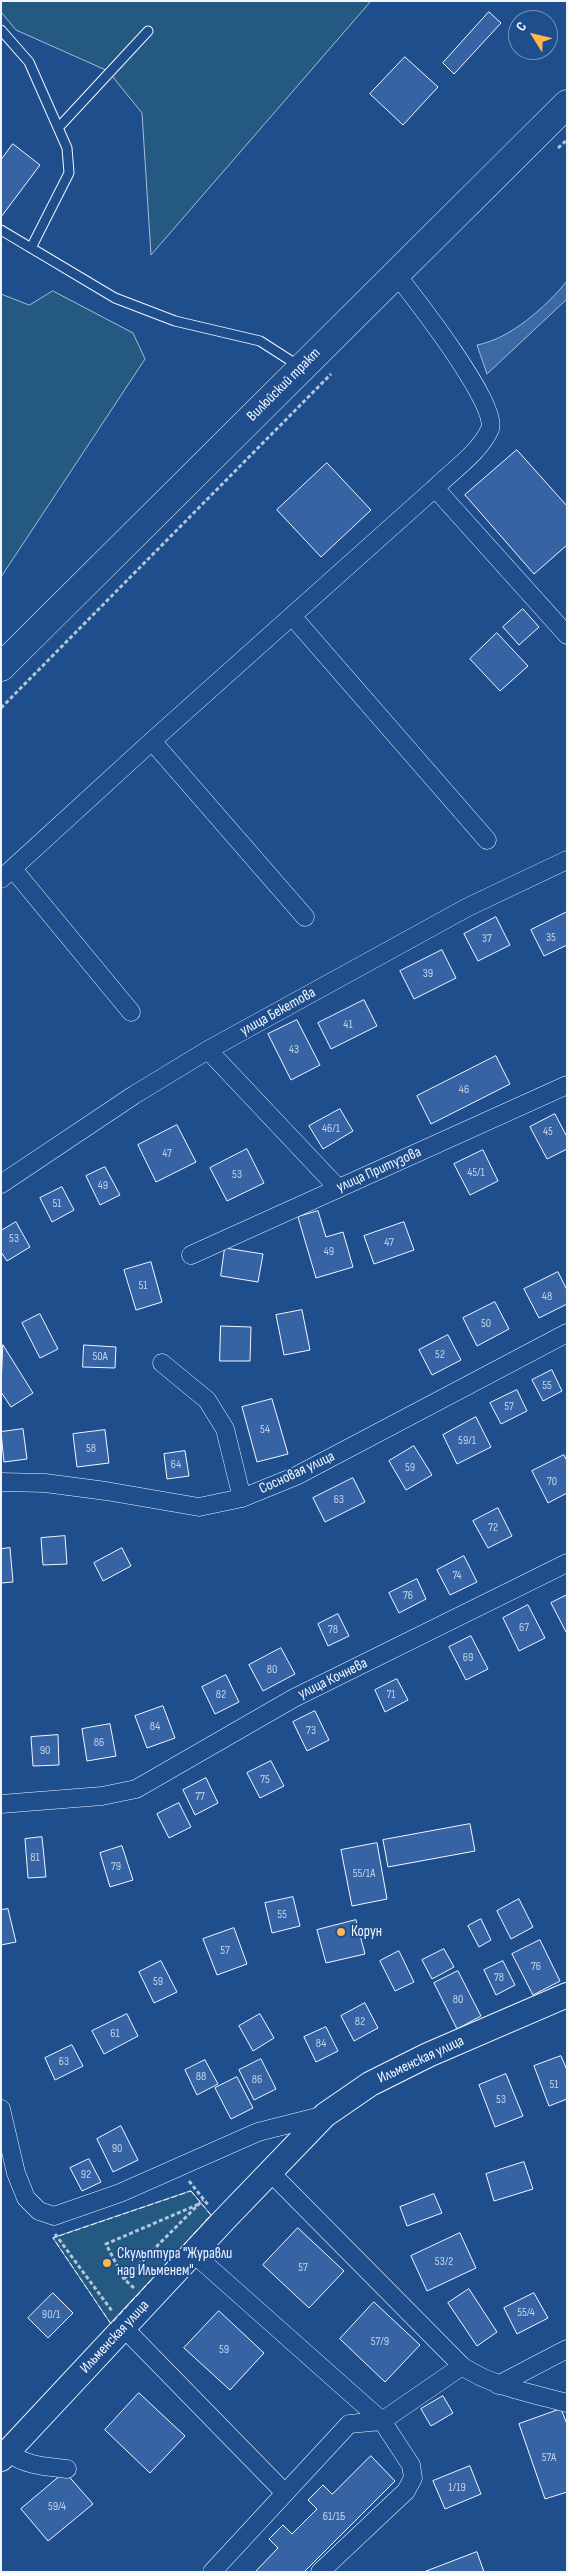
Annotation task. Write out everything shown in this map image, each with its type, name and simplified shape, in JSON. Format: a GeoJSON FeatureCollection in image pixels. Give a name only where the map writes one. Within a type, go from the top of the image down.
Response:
{"type":"FeatureCollection","features":[{"type":"Feature","properties":{"kind":"main road","name":"Вилюйский тракт"},"geometry":{"type":"LineString","coordinates":[[1,667],[567,104]]}},
{"type":"Feature","properties":{"kind":"main road","name":"Ильменская улица"},"geometry":{"type":"LineString","coordinates":[[5,2456],[224,2220],[325,2116],[370,2084],[412,2063],[567,1995]]}},
{"type":"Feature","properties":{"kind":"street"},"geometry":{"type":"LineString","coordinates":[[131,1012],[7,874],[152,741],[435,488],[482,443],[490,428],[491,416],[482,396],[427,313],[396,274]]}},
{"type":"Feature","properties":{"kind":"street"},"geometry":{"type":"LineString","coordinates":[[435,488],[567,635]]}},
{"type":"Feature","properties":{"kind":"street"},"geometry":{"type":"LineString","coordinates":[[292,616],[487,840]]}},
{"type":"Feature","properties":{"kind":"street"},"geometry":{"type":"LineString","coordinates":[[152,741],[305,917]]}},
{"type":"Feature","properties":{"kind":"street","name":"улица Бекетова"},"geometry":{"type":"LineString","coordinates":[[1,1184],[134,1095],[208,1050],[468,907],[567,860]]}},
{"type":"Feature","properties":{"kind":"street"},"geometry":{"type":"LineString","coordinates":[[208,1050],[338,1188]]}},
{"type":"Feature","properties":{"kind":"street","name":"улица Притузова"},"geometry":{"type":"LineString","coordinates":[[191,1255],[567,1085]]}},
{"type":"Feature","properties":{"kind":"street","name":"Сосновая улица"},"geometry":{"type":"LineString","coordinates":[[1,1482],[45,1483],[106,1491],[198,1507],[242,1498],[296,1476],[567,1333]]}},
{"type":"Feature","properties":{"kind":"street"},"geometry":{"type":"LineString","coordinates":[[162,1362],[207,1400],[224,1429],[242,1498]]}},
{"type":"Feature","properties":{"kind":"street","name":"улица Кочнева"},"geometry":{"type":"LineString","coordinates":[[1,1804],[102,1796],[136,1789],[294,1698],[567,1563]]}},
{"type":"Feature","properties":{"kind":"street"},"geometry":{"type":"LineString","coordinates":[[1,2109],[16,2174],[26,2198],[39,2211],[54,2216],[120,2193],[258,2132],[325,2116]]}},
{"type":"Feature","properties":{"kind":"street"},"geometry":{"type":"LineString","coordinates":[[270,2172],[462,2366],[475,2375],[498,2385],[567,2403]]}},
{"type":"Feature","properties":{"kind":"street"},"geometry":{"type":"LineString","coordinates":[[194,2254],[382,2422],[411,2465],[413,2478],[406,2491],[320,2572]]}},
{"type":"Feature","properties":{"kind":"street"},"geometry":{"type":"LineString","coordinates":[[124,2328],[285,2493]]}},
{"type":"Feature","properties":{"kind":"street"},"geometry":{"type":"LineString","coordinates":[[498,2385],[567,2349]]}},
{"type":"Feature","properties":{"kind":"street"},"geometry":{"type":"LineString","coordinates":[[212,2572],[349,2424],[382,2422],[462,2366]]}},
{"type":"Feature","properties":{"kind":"street"},"geometry":{"type":"LineString","coordinates":[[5,2456],[23,2463],[66,2469]]}},
{"type":"Feature","properties":{"kind":"lane"},"geometry":{"type":"LineString","coordinates":[[1,30],[28,62],[67,148],[69,173],[31,248]]}},
{"type":"Feature","properties":{"kind":"lane"},"geometry":{"type":"LineString","coordinates":[[58,128],[148,31]]}},
{"type":"Feature","properties":{"kind":"lane"},"geometry":{"type":"LineString","coordinates":[[1,230],[115,298],[175,320],[260,342],[302,367]]}},
{"type":"Feature","properties":{"kind":"path"},"geometry":{"type":"LineString","coordinates":[[553,152],[567,140]]}},
{"type":"Feature","properties":{"kind":"path"},"geometry":{"type":"LineString","coordinates":[[1,708],[335,370]]}},
{"type":"Feature","properties":{"kind":"path"},"geometry":{"type":"LineString","coordinates":[[179,2166],[201,2202],[224,2220]]}},
{"type":"Feature","properties":{"kind":"path"},"geometry":{"type":"LineString","coordinates":[[147,2302],[124,2279],[106,2244],[201,2202]]}},
{"type":"Feature","properties":{"kind":"path"},"geometry":{"type":"LineString","coordinates":[[124,2279],[201,2202]]}},
{"type":"Feature","properties":{"kind":"path"},"geometry":{"type":"LineString","coordinates":[[39,2211],[124,2328]]}},
{"type":"Feature","properties":{"kind":"shaded area"},"geometry":{"type":"Polygon","coordinates":[[[1,1],[371,1],[151,255],[142,113],[108,71],[16,30],[1,12],[1,1]]]}},
{"type":"Feature","properties":{"kind":"shaded area"},"geometry":{"type":"Polygon","coordinates":[[[567,281],[567,299],[487,374],[477,345],[489,342],[514,329],[538,311],[567,281]]]}},
{"type":"Feature","properties":{"kind":"shaded area"},"geometry":{"type":"Polygon","coordinates":[[[53,291],[133,333],[145,359],[1,577],[1,294],[29,305],[53,291]]]}},
{"type":"Feature","properties":{"kind":"shaded area"},"geometry":{"type":"Polygon","coordinates":[[[191,2191],[211,2215],[111,2324],[53,2238],[191,2191]]]}},
{"type":"Feature","properties":{"kind":"building"},"geometry":{"type":"Polygon","coordinates":[[[489,12],[501,23],[454,74],[443,63],[489,12]]]}},
{"type":"Feature","properties":{"kind":"building"},"geometry":{"type":"Polygon","coordinates":[[[405,57],[438,87],[403,125],[370,94],[405,57]]]}},
{"type":"Feature","properties":{"kind":"building"},"geometry":{"type":"Polygon","coordinates":[[[13,144],[40,165],[1,217],[1,160],[13,144]]]}},
{"type":"Feature","properties":{"kind":"building"},"geometry":{"type":"Polygon","coordinates":[[[517,450],[567,506],[567,545],[534,574],[465,495],[517,450]]]}},
{"type":"Feature","properties":{"kind":"building"},"geometry":{"type":"Polygon","coordinates":[[[327,463],[371,510],[321,557],[277,510],[327,463]]]}},
{"type":"Feature","properties":{"kind":"building"},"geometry":{"type":"Polygon","coordinates":[[[523,609],[539,627],[519,645],[503,627],[523,609]]]}},
{"type":"Feature","properties":{"kind":"building"},"geometry":{"type":"Polygon","coordinates":[[[497,633],[528,666],[500,691],[470,659],[497,633]]]}},
{"type":"Feature","properties":{"kind":"building"},"geometry":{"type":"Polygon","coordinates":[[[567,912],[567,945],[544,956],[531,930],[567,912]]]}},
{"type":"Feature","properties":{"kind":"building"},"geometry":{"type":"Polygon","coordinates":[[[496,917],[510,945],[478,961],[464,934],[496,917]]]}},
{"type":"Feature","properties":{"kind":"building"},"geometry":{"type":"Polygon","coordinates":[[[442,950],[456,978],[414,999],[400,971],[442,950]]]}},
{"type":"Feature","properties":{"kind":"building"},"geometry":{"type":"Polygon","coordinates":[[[364,1000],[377,1026],[331,1049],[318,1023],[364,1000]]]}},
{"type":"Feature","properties":{"kind":"building"},"geometry":{"type":"Polygon","coordinates":[[[297,1020],[320,1065],[291,1080],[268,1034],[297,1020]]]}},
{"type":"Feature","properties":{"kind":"building"},"geometry":{"type":"Polygon","coordinates":[[[496,1056],[510,1084],[431,1124],[417,1096],[496,1056]]]}},
{"type":"Feature","properties":{"kind":"building"},"geometry":{"type":"Polygon","coordinates":[[[340,1109],[353,1131],[323,1149],[309,1126],[340,1109]]]}},
{"type":"Feature","properties":{"kind":"building"},"geometry":{"type":"Polygon","coordinates":[[[555,1114],[567,1137],[567,1149],[547,1159],[530,1127],[555,1114]]]}},
{"type":"Feature","properties":{"kind":"building"},"geometry":{"type":"Polygon","coordinates":[[[177,1125],[196,1162],[156,1182],[138,1145],[177,1125]]]}},
{"type":"Feature","properties":{"kind":"building"},"geometry":{"type":"Polygon","coordinates":[[[247,1149],[264,1183],[227,1201],[210,1168],[247,1149]]]}},
{"type":"Feature","properties":{"kind":"building"},"geometry":{"type":"Polygon","coordinates":[[[483,1150],[498,1181],[470,1195],[454,1164],[483,1150]]]}},
{"type":"Feature","properties":{"kind":"building"},"geometry":{"type":"Polygon","coordinates":[[[105,1167],[120,1195],[100,1205],[86,1176],[105,1167]]]}},
{"type":"Feature","properties":{"kind":"building"},"geometry":{"type":"Polygon","coordinates":[[[62,1187],[74,1210],[52,1222],[40,1198],[62,1187]]]}},
{"type":"Feature","properties":{"kind":"building"},"geometry":{"type":"Polygon","coordinates":[[[318,1211],[326,1237],[343,1232],[353,1267],[316,1278],[298,1217],[318,1211]]]}},
{"type":"Feature","properties":{"kind":"building"},"geometry":{"type":"Polygon","coordinates":[[[16,1222],[30,1247],[7,1261],[1,1252],[1,1231],[16,1222]]]}},
{"type":"Feature","properties":{"kind":"building"},"geometry":{"type":"Polygon","coordinates":[[[404,1222],[414,1250],[374,1264],[364,1236],[404,1222]]]}},
{"type":"Feature","properties":{"kind":"building"},"geometry":{"type":"Polygon","coordinates":[[[225,1248],[263,1254],[258,1282],[221,1276],[225,1248]]]}},
{"type":"Feature","properties":{"kind":"building"},"geometry":{"type":"Polygon","coordinates":[[[151,1262],[162,1302],[136,1310],[124,1270],[151,1262]]]}},
{"type":"Feature","properties":{"kind":"building"},"geometry":{"type":"Polygon","coordinates":[[[558,1272],[567,1290],[567,1304],[539,1318],[524,1289],[558,1272]]]}},
{"type":"Feature","properties":{"kind":"building"},"geometry":{"type":"Polygon","coordinates":[[[495,1302],[509,1329],[477,1346],[463,1318],[495,1302]]]}},
{"type":"Feature","properties":{"kind":"building"},"geometry":{"type":"Polygon","coordinates":[[[302,1310],[310,1350],[284,1355],[276,1315],[302,1310]]]}},
{"type":"Feature","properties":{"kind":"building"},"geometry":{"type":"Polygon","coordinates":[[[40,1314],[58,1349],[40,1358],[22,1323],[40,1314]]]}},
{"type":"Feature","properties":{"kind":"building"},"geometry":{"type":"Polygon","coordinates":[[[221,1326],[251,1327],[250,1361],[220,1361],[221,1326]]]}},
{"type":"Feature","properties":{"kind":"building"},"geometry":{"type":"Polygon","coordinates":[[[448,1335],[461,1360],[432,1375],[419,1350],[448,1335]]]}},
{"type":"Feature","properties":{"kind":"building"},"geometry":{"type":"Polygon","coordinates":[[[3,1345],[33,1393],[11,1407],[1,1392],[3,1345]]]}},
{"type":"Feature","properties":{"kind":"building"},"geometry":{"type":"Polygon","coordinates":[[[84,1345],[116,1347],[115,1368],[83,1367],[84,1345]]]}},
{"type":"Feature","properties":{"kind":"building"},"geometry":{"type":"Polygon","coordinates":[[[552,1370],[562,1391],[543,1401],[532,1380],[552,1370]]]}},
{"type":"Feature","properties":{"kind":"building"},"geometry":{"type":"Polygon","coordinates":[[[517,1390],[527,1411],[501,1424],[490,1403],[517,1390]]]}},
{"type":"Feature","properties":{"kind":"building"},"geometry":{"type":"Polygon","coordinates":[[[272,1399],[288,1454],[257,1462],[242,1407],[272,1399]]]}},
{"type":"Feature","properties":{"kind":"building"},"geometry":{"type":"Polygon","coordinates":[[[476,1417],[491,1447],[457,1464],[443,1435],[476,1417]]]}},
{"type":"Feature","properties":{"kind":"building"},"geometry":{"type":"Polygon","coordinates":[[[23,1429],[27,1459],[4,1462],[1,1432],[23,1429]]]}},
{"type":"Feature","properties":{"kind":"building"},"geometry":{"type":"Polygon","coordinates":[[[105,1430],[109,1463],[77,1467],[73,1434],[105,1430]]]}},
{"type":"Feature","properties":{"kind":"building"},"geometry":{"type":"Polygon","coordinates":[[[414,1446],[432,1475],[406,1490],[389,1461],[414,1446]]]}},
{"type":"Feature","properties":{"kind":"building"},"geometry":{"type":"Polygon","coordinates":[[[185,1451],[189,1476],[167,1479],[164,1454],[185,1451]]]}},
{"type":"Feature","properties":{"kind":"building"},"geometry":{"type":"Polygon","coordinates":[[[564,1455],[567,1461],[567,1493],[548,1503],[532,1471],[564,1455]]]}},
{"type":"Feature","properties":{"kind":"building"},"geometry":{"type":"Polygon","coordinates":[[[353,1478],[365,1502],[325,1522],[313,1498],[353,1478]]]}},
{"type":"Feature","properties":{"kind":"building"},"geometry":{"type":"Polygon","coordinates":[[[498,1508],[512,1536],[488,1548],[473,1521],[498,1508]]]}},
{"type":"Feature","properties":{"kind":"building"},"geometry":{"type":"Polygon","coordinates":[[[65,1536],[67,1564],[43,1565],[41,1538],[65,1536]]]}},
{"type":"Feature","properties":{"kind":"building"},"geometry":{"type":"Polygon","coordinates":[[[10,1548],[13,1582],[1,1583],[1,1549],[10,1548]]]}},
{"type":"Feature","properties":{"kind":"building"},"geometry":{"type":"Polygon","coordinates":[[[122,1548],[131,1566],[103,1581],[94,1563],[122,1548]]]}},
{"type":"Feature","properties":{"kind":"building"},"geometry":{"type":"Polygon","coordinates":[[[464,1556],[477,1582],[450,1595],[437,1570],[464,1556]]]}},
{"type":"Feature","properties":{"kind":"building"},"geometry":{"type":"Polygon","coordinates":[[[417,1579],[426,1599],[399,1613],[389,1593],[417,1579]]]}},
{"type":"Feature","properties":{"kind":"building"},"geometry":{"type":"Polygon","coordinates":[[[567,1595],[567,1631],[566,1632],[551,1603],[567,1595]]]}},
{"type":"Feature","properties":{"kind":"building"},"geometry":{"type":"Polygon","coordinates":[[[528,1605],[545,1638],[519,1651],[503,1618],[528,1605]]]}},
{"type":"Feature","properties":{"kind":"building"},"geometry":{"type":"Polygon","coordinates":[[[338,1614],[349,1636],[328,1646],[318,1624],[338,1614]]]}},
{"type":"Feature","properties":{"kind":"building"},"geometry":{"type":"Polygon","coordinates":[[[471,1636],[488,1669],[466,1680],[449,1647],[471,1636]]]}},
{"type":"Feature","properties":{"kind":"building"},"geometry":{"type":"Polygon","coordinates":[[[281,1648],[295,1674],[263,1691],[249,1665],[281,1648]]]}},
{"type":"Feature","properties":{"kind":"building"},"geometry":{"type":"Polygon","coordinates":[[[226,1675],[239,1702],[215,1714],[202,1687],[226,1675]]]}},
{"type":"Feature","properties":{"kind":"building"},"geometry":{"type":"Polygon","coordinates":[[[397,1679],[408,1700],[385,1712],[375,1690],[397,1679]]]}},
{"type":"Feature","properties":{"kind":"building"},"geometry":{"type":"Polygon","coordinates":[[[163,1706],[175,1738],[147,1748],[135,1716],[163,1706]]]}},
{"type":"Feature","properties":{"kind":"building"},"geometry":{"type":"Polygon","coordinates":[[[315,1711],[329,1740],[307,1751],[293,1722],[315,1711]]]}},
{"type":"Feature","properties":{"kind":"building"},"geometry":{"type":"Polygon","coordinates":[[[110,1724],[116,1756],[87,1761],[82,1729],[110,1724]]]}},
{"type":"Feature","properties":{"kind":"building"},"geometry":{"type":"Polygon","coordinates":[[[58,1735],[59,1765],[33,1766],[31,1737],[58,1735]]]}},
{"type":"Feature","properties":{"kind":"building"},"geometry":{"type":"Polygon","coordinates":[[[271,1761],[284,1786],[260,1798],[247,1773],[271,1761]]]}},
{"type":"Feature","properties":{"kind":"building"},"geometry":{"type":"Polygon","coordinates":[[[206,1778],[218,1803],[195,1815],[183,1790],[206,1778]]]}},
{"type":"Feature","properties":{"kind":"building"},"geometry":{"type":"Polygon","coordinates":[[[179,1803],[191,1827],[169,1838],[157,1814],[179,1803]]]}},
{"type":"Feature","properties":{"kind":"building"},"geometry":{"type":"Polygon","coordinates":[[[470,1824],[475,1851],[388,1867],[383,1840],[470,1824]]]}},
{"type":"Feature","properties":{"kind":"building"},"geometry":{"type":"Polygon","coordinates":[[[42,1837],[46,1877],[28,1878],[25,1839],[42,1837]]]}},
{"type":"Feature","properties":{"kind":"building"},"geometry":{"type":"Polygon","coordinates":[[[377,1843],[387,1899],[352,1906],[341,1850],[377,1843]]]}},
{"type":"Feature","properties":{"kind":"building"},"geometry":{"type":"Polygon","coordinates":[[[122,1846],[133,1880],[110,1887],[100,1853],[122,1846]]]}},
{"type":"Feature","properties":{"kind":"building"},"geometry":{"type":"Polygon","coordinates":[[[293,1897],[300,1926],[272,1933],[265,1903],[293,1897]]]}},
{"type":"Feature","properties":{"kind":"building"},"geometry":{"type":"Polygon","coordinates":[[[519,1899],[533,1927],[511,1939],[497,1911],[519,1899]]]}},
{"type":"Feature","properties":{"kind":"building"},"geometry":{"type":"Polygon","coordinates":[[[8,1909],[16,1942],[1,1945],[1,1910],[8,1909]]]}},
{"type":"Feature","properties":{"kind":"building"},"geometry":{"type":"Polygon","coordinates":[[[481,1919],[491,1940],[479,1947],[468,1926],[481,1919]]]}},
{"type":"Feature","properties":{"kind":"building"},"geometry":{"type":"Polygon","coordinates":[[[356,1920],[365,1954],[326,1963],[317,1930],[356,1920]]]}},
{"type":"Feature","properties":{"kind":"building"},"geometry":{"type":"Polygon","coordinates":[[[234,1928],[247,1964],[217,1975],[203,1939],[234,1928]]]}},
{"type":"Feature","properties":{"kind":"building"},"geometry":{"type":"Polygon","coordinates":[[[540,1940],[560,1981],[533,1995],[512,1954],[540,1940]]]}},
{"type":"Feature","properties":{"kind":"building"},"geometry":{"type":"Polygon","coordinates":[[[444,1949],[454,1967],[432,1979],[422,1960],[444,1949]]]}},
{"type":"Feature","properties":{"kind":"building"},"geometry":{"type":"Polygon","coordinates":[[[399,1951],[414,1982],[395,1991],[380,1961],[399,1951]]]}},
{"type":"Feature","properties":{"kind":"building"},"geometry":{"type":"Polygon","coordinates":[[[161,1961],[177,1992],[154,2003],[139,1972],[161,1961]]]}},
{"type":"Feature","properties":{"kind":"building"},"geometry":{"type":"Polygon","coordinates":[[[503,1961],[515,1985],[496,1995],[484,1970],[503,1961]]]}},
{"type":"Feature","properties":{"kind":"building"},"geometry":{"type":"Polygon","coordinates":[[[458,1971],[481,2016],[457,2029],[434,1983],[458,1971]]]}},
{"type":"Feature","properties":{"kind":"building"},"geometry":{"type":"Polygon","coordinates":[[[365,2003],[378,2028],[354,2041],[341,2016],[365,2003]]]}},
{"type":"Feature","properties":{"kind":"building"},"geometry":{"type":"Polygon","coordinates":[[[127,2014],[138,2036],[104,2054],[92,2031],[127,2014]]]}},
{"type":"Feature","properties":{"kind":"building"},"geometry":{"type":"Polygon","coordinates":[[[260,2014],[274,2038],[253,2051],[239,2026],[260,2014]]]}},
{"type":"Feature","properties":{"kind":"building"},"geometry":{"type":"Polygon","coordinates":[[[326,2027],[338,2051],[316,2062],[304,2037],[326,2027]]]}},
{"type":"Feature","properties":{"kind":"building"},"geometry":{"type":"Polygon","coordinates":[[[72,2045],[83,2066],[55,2080],[45,2058],[72,2045]]]}},
{"type":"Feature","properties":{"kind":"building"},"geometry":{"type":"Polygon","coordinates":[[[561,2056],[567,2070],[567,2099],[549,2106],[534,2066],[561,2056]]]}},
{"type":"Feature","properties":{"kind":"building"},"geometry":{"type":"Polygon","coordinates":[[[261,2059],[276,2089],[254,2100],[239,2070],[261,2059]]]}},
{"type":"Feature","properties":{"kind":"building"},"geometry":{"type":"Polygon","coordinates":[[[205,2060],[218,2084],[197,2095],[185,2070],[205,2060]]]}},
{"type":"Feature","properties":{"kind":"building"},"geometry":{"type":"Polygon","coordinates":[[[506,2074],[523,2116],[495,2127],[479,2085],[506,2074]]]}},
{"type":"Feature","properties":{"kind":"building"},"geometry":{"type":"Polygon","coordinates":[[[237,2077],[253,2108],[231,2119],[215,2088],[237,2077]]]}},
{"type":"Feature","properties":{"kind":"building"},"geometry":{"type":"Polygon","coordinates":[[[121,2126],[138,2160],[113,2172],[97,2139],[121,2126]]]}},
{"type":"Feature","properties":{"kind":"building"},"geometry":{"type":"Polygon","coordinates":[[[89,2159],[101,2182],[82,2191],[70,2168],[89,2159]]]}},
{"type":"Feature","properties":{"kind":"building"},"geometry":{"type":"Polygon","coordinates":[[[524,2162],[533,2189],[494,2201],[486,2174],[524,2162]]]}},
{"type":"Feature","properties":{"kind":"building"},"geometry":{"type":"Polygon","coordinates":[[[434,2194],[442,2213],[407,2226],[400,2207],[434,2194]]]}},
{"type":"Feature","properties":{"kind":"building"},"geometry":{"type":"Polygon","coordinates":[[[298,2228],[344,2271],[309,2308],[263,2265],[298,2228]]]}},
{"type":"Feature","properties":{"kind":"building"},"geometry":{"type":"Polygon","coordinates":[[[460,2233],[476,2268],[427,2291],[411,2256],[460,2233]]]}},
{"type":"Feature","properties":{"kind":"building"},"geometry":{"type":"Polygon","coordinates":[[[469,2289],[497,2332],[477,2346],[448,2303],[469,2289]]]}},
{"type":"Feature","properties":{"kind":"building"},"geometry":{"type":"Polygon","coordinates":[[[53,2293],[73,2313],[48,2338],[28,2318],[53,2293]]]}},
{"type":"Feature","properties":{"kind":"building"},"geometry":{"type":"Polygon","coordinates":[[[534,2293],[548,2318],[517,2334],[504,2308],[534,2293]]]}},
{"type":"Feature","properties":{"kind":"building"},"geometry":{"type":"Polygon","coordinates":[[[374,2302],[420,2345],[385,2382],[340,2339],[374,2302]]]}},
{"type":"Feature","properties":{"kind":"building"},"geometry":{"type":"Polygon","coordinates":[[[219,2311],[264,2353],[230,2390],[184,2348],[219,2311]]]}},
{"type":"Feature","properties":{"kind":"building"},"geometry":{"type":"Polygon","coordinates":[[[139,2393],[185,2436],[150,2473],[105,2430],[139,2393]]]}},
{"type":"Feature","properties":{"kind":"building"},"geometry":{"type":"Polygon","coordinates":[[[443,2396],[453,2413],[431,2426],[421,2409],[443,2396]]]}},
{"type":"Feature","properties":{"kind":"building"},"geometry":{"type":"Polygon","coordinates":[[[561,2409],[567,2424],[567,2492],[545,2499],[519,2424],[561,2409]]]}},
{"type":"Feature","properties":{"kind":"building"},"geometry":{"type":"Polygon","coordinates":[[[371,2456],[395,2481],[304,2572],[255,2572],[278,2548],[269,2539],[283,2525],[292,2534],[317,2509],[308,2500],[323,2485],[332,2494],[371,2456]]]}},
{"type":"Feature","properties":{"kind":"building"},"geometry":{"type":"Polygon","coordinates":[[[470,2466],[481,2494],[445,2509],[433,2481],[470,2466]]]}},
{"type":"Feature","properties":{"kind":"building"},"geometry":{"type":"Polygon","coordinates":[[[65,2472],[93,2504],[48,2541],[21,2509],[65,2472]]]}},
{"type":"Feature","properties":{"kind":"building"},"geometry":{"type":"Polygon","coordinates":[[[477,2552],[484,2572],[424,2572],[477,2552]]]}},
{"type":"Feature","properties":{"kind":"fence"},"geometry":{"type":"LineString","coordinates":[[191,2191],[211,2215],[111,2324],[53,2238],[191,2191]]}},
{"type":"Feature","properties":{"kind":"place","name":"Корун"},"geometry":{"type":"Point","coordinates":[341,1932]}},
{"type":"Feature","properties":{"kind":"place","name":"Скульптура \"Журавли над Ильменем\""},"geometry":{"type":"Point","coordinates":[107,2263]}}]}
